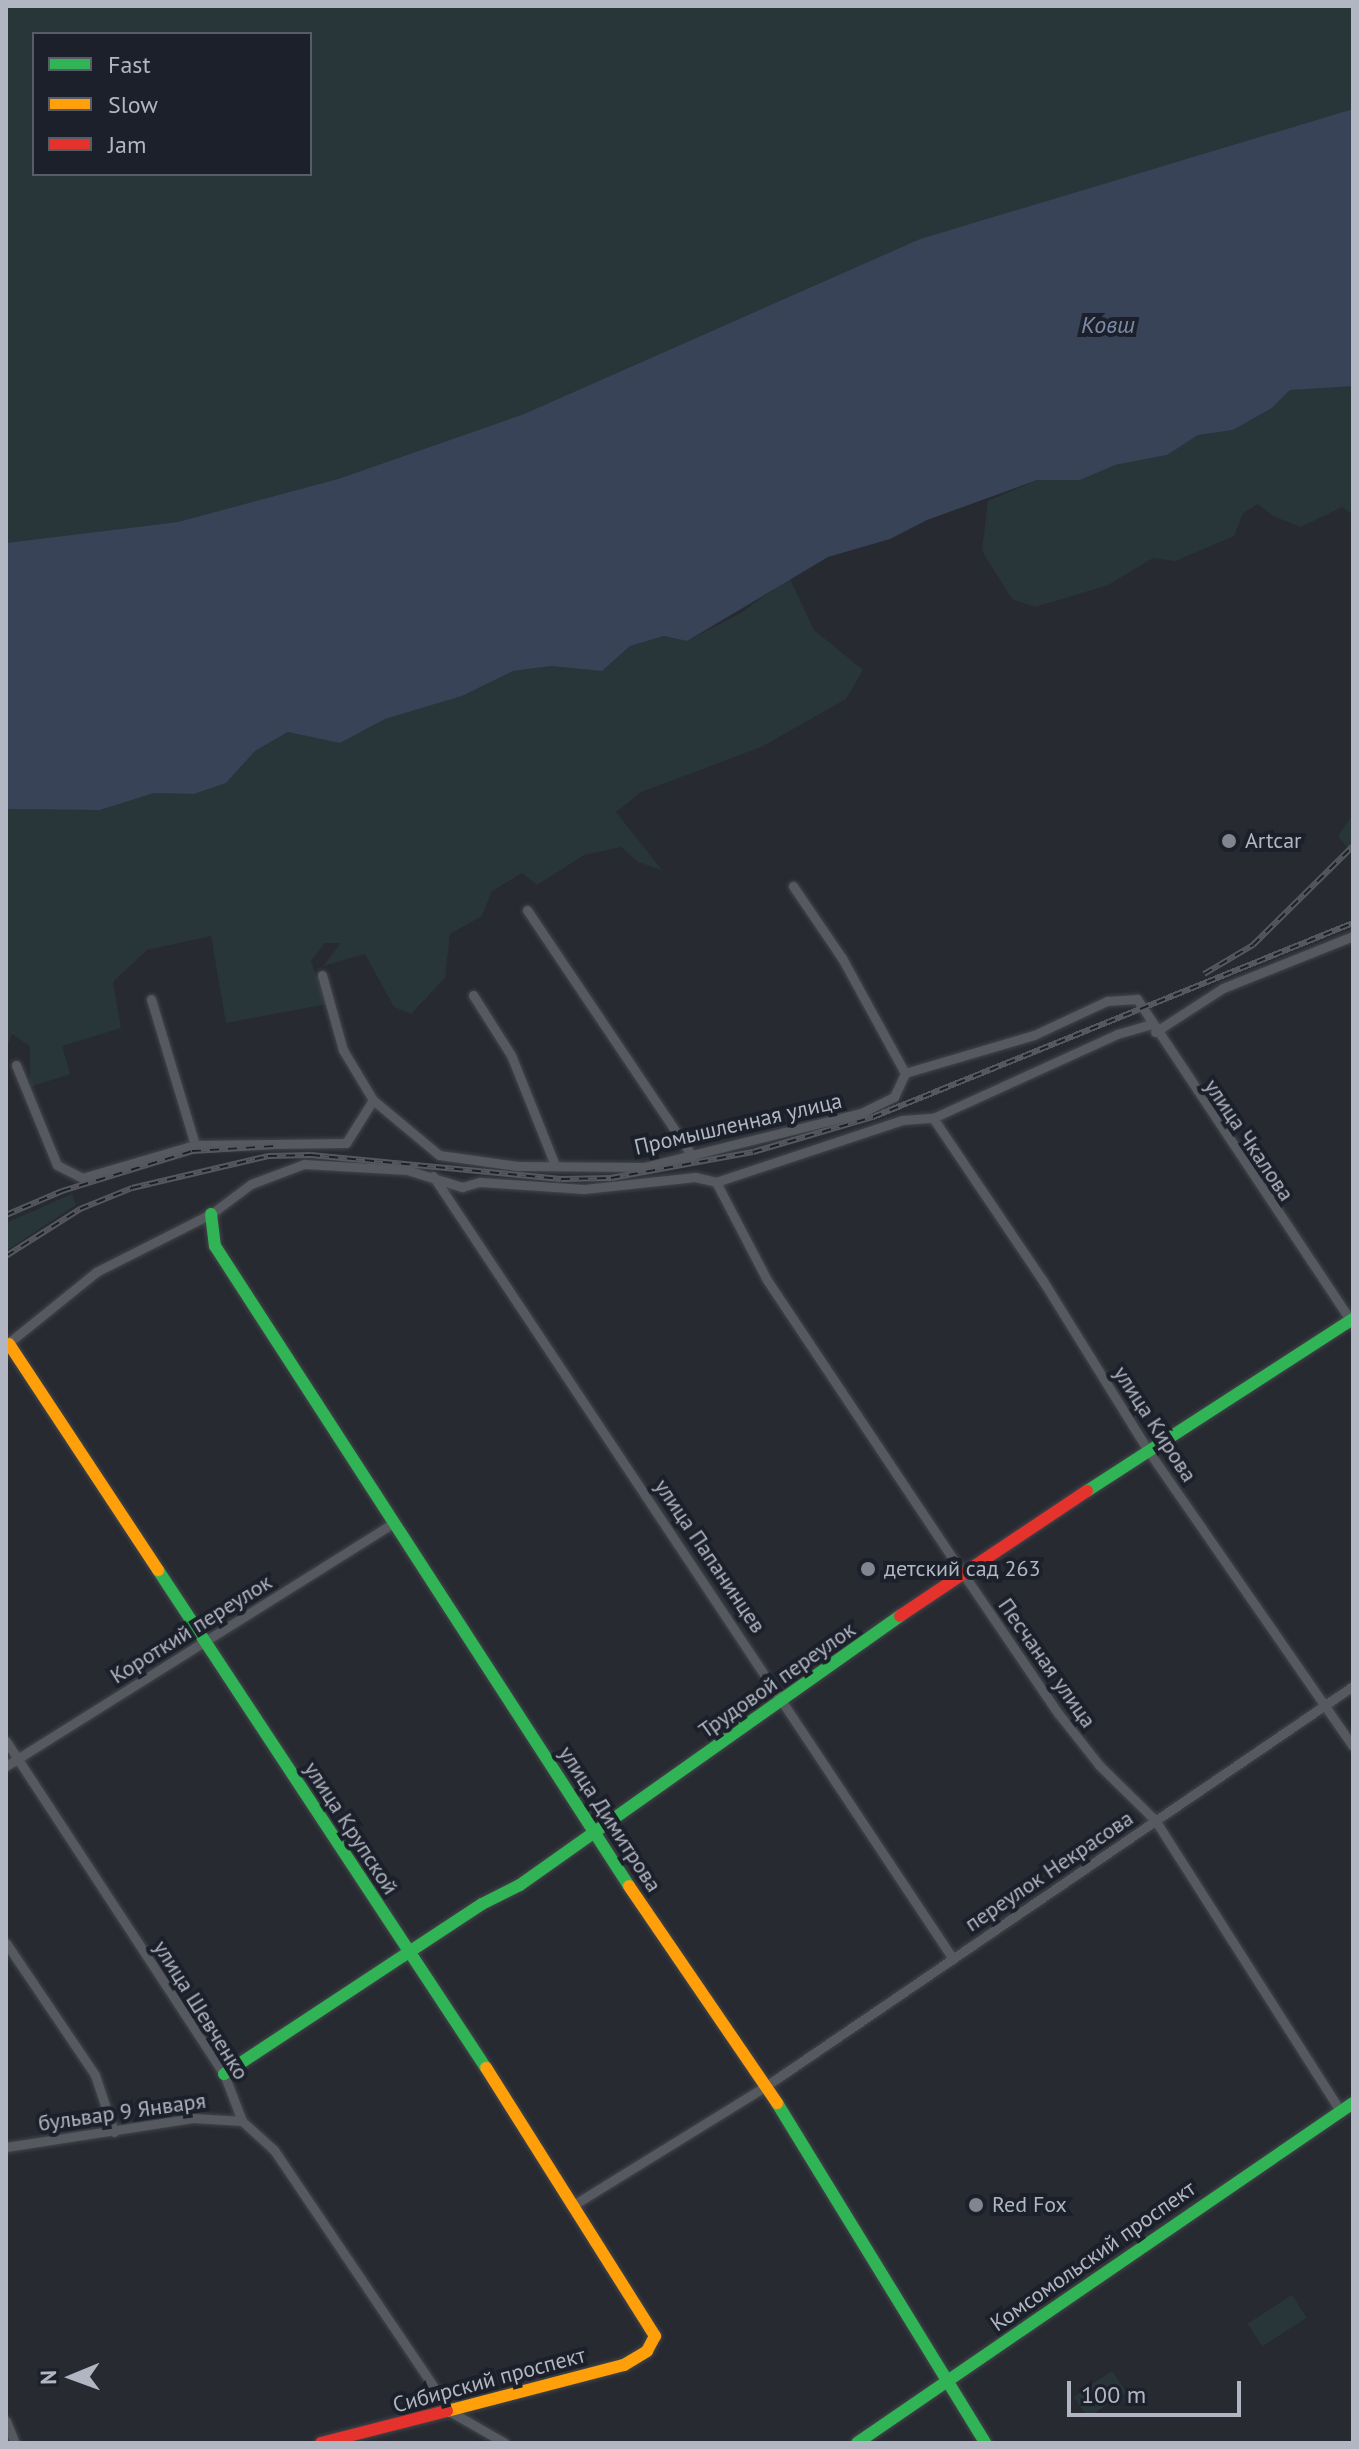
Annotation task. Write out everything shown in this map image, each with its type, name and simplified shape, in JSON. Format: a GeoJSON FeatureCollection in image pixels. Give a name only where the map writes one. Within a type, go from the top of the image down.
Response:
{"type":"FeatureCollection","features":[{"type":"Feature","properties":{"kind":"street"},"geometry":{"type":"LineString","coordinates":[[793,886],[842,958],[905,1073]]}},
{"type":"Feature","properties":{"kind":"street"},"geometry":{"type":"LineString","coordinates":[[527,910],[692,1156]]}},
{"type":"Feature","properties":{"kind":"street"},"geometry":{"type":"LineString","coordinates":[[716,1182],[831,1142],[879,1132],[902,1120],[933,1118],[1117,1034],[1153,1028],[1223,988],[1353,936]]}},
{"type":"Feature","properties":{"kind":"street","name":"Промышленная улица"},"geometry":{"type":"LineString","coordinates":[[322,975],[343,1050],[373,1100],[439,1155],[473,1163],[606,1170],[692,1156],[861,1113],[894,1097],[905,1073]]}},
{"type":"Feature","properties":{"kind":"street"},"geometry":{"type":"LineString","coordinates":[[473,995],[511,1055],[555,1165]]}},
{"type":"Feature","properties":{"kind":"street"},"geometry":{"type":"LineString","coordinates":[[151,999],[195,1145]]}},
{"type":"Feature","properties":{"kind":"street","name":"улица Чкалова"},"geometry":{"type":"LineString","coordinates":[[905,1073],[1034,1035],[1107,1001],[1137,999],[1153,1028],[1352,1321]]}},
{"type":"Feature","properties":{"kind":"street"},"geometry":{"type":"LineString","coordinates":[[16,1065],[57,1165],[82,1178],[195,1145],[346,1143],[373,1100]]}},
{"type":"Feature","properties":{"kind":"street","name":"улица Кирова"},"geometry":{"type":"LineString","coordinates":[[933,1118],[1147,1449],[1353,1746]]}},
{"type":"Feature","properties":{"kind":"street","name":"Промышленная улица"},"geometry":{"type":"LineString","coordinates":[[7,1344],[96,1272],[211,1214],[251,1184],[304,1164],[433,1176],[453,1187],[480,1182],[543,1190],[695,1177],[716,1182]]}},
{"type":"Feature","properties":{"kind":"street","name":"улица Папанинцев"},"geometry":{"type":"LineString","coordinates":[[433,1176],[785,1701],[953,1959]]}},
{"type":"Feature","properties":{"kind":"street","name":"Песчаная улица"},"geometry":{"type":"LineString","coordinates":[[716,1182],[767,1280],[962,1572],[1058,1713],[1099,1765],[1155,1820],[1341,2112]]}},
{"type":"Feature","properties":{"kind":"street","name":"улица Димитрова"},"geometry":{"type":"LineString","coordinates":[[211,1214],[215,1246],[593,1833],[766,2086],[945,2383],[985,2443]]}},
{"type":"Feature","properties":{"kind":"street","name":"Трудовой переулок"},"geometry":{"type":"LineString","coordinates":[[224,2074],[407,1953],[520,1885],[785,1701],[962,1572],[1147,1449],[1352,1321]]}},
{"type":"Feature","properties":{"kind":"street","name":"улица Крупской"},"geometry":{"type":"LineString","coordinates":[[7,1344],[207,1640],[407,1953],[575,2204],[655,2336]]}},
{"type":"Feature","properties":{"kind":"street","name":"Короткий переулок"},"geometry":{"type":"LineString","coordinates":[[6,1766],[395,1522]]}},
{"type":"Feature","properties":{"kind":"street","name":"переулок Некрасова"},"geometry":{"type":"LineString","coordinates":[[575,2204],[766,2086],[1353,1686]]}},
{"type":"Feature","properties":{"kind":"street","name":"улица Шевченко"},"geometry":{"type":"LineString","coordinates":[[6,1741],[224,2074],[242,2121],[274,2150],[451,2412]]}},
{"type":"Feature","properties":{"kind":"street"},"geometry":{"type":"LineString","coordinates":[[6,1943],[95,2075],[114,2132]]}},
{"type":"Feature","properties":{"kind":"street","name":"Комсомольский проспект"},"geometry":{"type":"LineString","coordinates":[[857,2443],[1353,2103]]}},
{"type":"Feature","properties":{"kind":"street","name":"бульвар 9 Января"},"geometry":{"type":"LineString","coordinates":[[6,2147],[193,2118],[242,2121]]}},
{"type":"Feature","properties":{"kind":"street","name":"Сибирский проспект"},"geometry":{"type":"LineString","coordinates":[[321,2443],[624,2365],[647,2351],[655,2336]]}},
{"type":"Feature","properties":{"kind":"street"},"geometry":{"type":"LineString","coordinates":[[451,2412],[505,2443]]}},
{"type":"Feature","properties":{"kind":"street"},"geometry":{"type":"LineString","coordinates":[[6,2421],[15,2443]]}},
{"type":"Feature","properties":{"kind":"shaded area"},"geometry":{"type":"Polygon","coordinates":[[[6,6],[1353,6],[1353,109],[920,239],[524,414],[338,479],[178,522],[6,543],[6,6]]]}},
{"type":"Feature","properties":{"kind":"shaded area"},"geometry":{"type":"Polygon","coordinates":[[[1353,386],[1353,515],[1342,507],[1301,527],[1273,516],[1258,504],[1243,513],[1234,536],[1175,561],[1153,558],[1108,585],[1035,607],[1012,599],[982,551],[988,501],[1037,480],[1080,480],[1115,465],[1167,455],[1198,435],[1233,430],[1272,408],[1290,390],[1353,386]]]}},
{"type":"Feature","properties":{"kind":"shaded area"},"geometry":{"type":"Polygon","coordinates":[[[789,577],[814,630],[863,670],[846,699],[761,747],[641,792],[616,812],[662,870],[638,862],[621,847],[584,855],[537,885],[522,873],[492,891],[482,916],[450,934],[445,978],[411,1014],[394,1007],[365,954],[323,966],[341,943],[325,943],[311,961],[327,1004],[226,1023],[211,936],[147,950],[113,982],[121,1028],[62,1046],[70,1074],[30,1087],[30,1046],[12,1034],[6,1050],[6,809],[100,810],[154,793],[194,794],[226,783],[255,751],[289,732],[340,743],[385,719],[462,696],[513,671],[551,666],[602,671],[630,646],[664,636],[687,641],[741,613],[789,577]]]}},
{"type":"Feature","properties":{"kind":"shaded area"},"geometry":{"type":"Polygon","coordinates":[[[1353,814],[1353,855],[1338,836],[1353,814]]]}},
{"type":"Feature","properties":{"kind":"shaded area"},"geometry":{"type":"Polygon","coordinates":[[[72,1194],[76,1205],[6,1251],[6,1223],[72,1194]]]}},
{"type":"Feature","properties":{"kind":"shaded area"},"geometry":{"type":"Polygon","coordinates":[[[1292,2295],[1307,2318],[1262,2347],[1248,2324],[1292,2295]]]}},
{"type":"Feature","properties":{"kind":"shaded area"},"geometry":{"type":"Polygon","coordinates":[[[1112,2371],[1126,2392],[1088,2417],[1074,2397],[1112,2371]]]}},
{"type":"Feature","properties":{"kind":"water","name":"Ковш"},"geometry":{"type":"Polygon","coordinates":[[[1353,109],[1353,386],[1290,390],[1272,408],[1233,430],[1198,435],[1167,455],[1115,465],[1080,480],[1037,480],[927,520],[890,539],[828,557],[687,641],[664,636],[630,646],[602,671],[551,666],[513,671],[462,696],[385,719],[340,743],[288,732],[255,751],[226,783],[194,794],[154,793],[100,810],[6,809],[6,543],[178,522],[338,479],[524,414],[920,239],[1353,109]]]}},
{"type":"Feature","properties":{"kind":"railway"},"geometry":{"type":"LineString","coordinates":[[1204,974],[1253,945],[1353,846]]}},
{"type":"Feature","properties":{"kind":"railway"},"geometry":{"type":"LineString","coordinates":[[6,1256],[80,1209],[132,1188],[268,1156],[311,1155],[561,1179],[611,1178],[753,1152],[873,1117],[1353,923]]}},
{"type":"Feature","properties":{"kind":"railway"},"geometry":{"type":"LineString","coordinates":[[6,1215],[62,1191],[192,1151],[275,1146]]}},
{"type":"Feature","properties":{"kind":"traffic: fast"},"geometry":{"type":"LineString","coordinates":[[211,1214],[215,1246],[629,1886]]}},
{"type":"Feature","properties":{"kind":"traffic: fast"},"geometry":{"type":"LineString","coordinates":[[1087,1491],[1353,1319]]}},
{"type":"Feature","properties":{"kind":"traffic: fast"},"geometry":{"type":"LineString","coordinates":[[158,1570],[486,2068]]}},
{"type":"Feature","properties":{"kind":"traffic: fast"},"geometry":{"type":"LineString","coordinates":[[224,2074],[482,1904],[520,1885],[900,1616]]}},
{"type":"Feature","properties":{"kind":"traffic: fast"},"geometry":{"type":"LineString","coordinates":[[777,2103],[985,2443]]}},
{"type":"Feature","properties":{"kind":"traffic: fast"},"geometry":{"type":"LineString","coordinates":[[857,2443],[1353,2103]]}},
{"type":"Feature","properties":{"kind":"traffic: slow"},"geometry":{"type":"LineString","coordinates":[[9,1344],[158,1570]]}},
{"type":"Feature","properties":{"kind":"traffic: slow"},"geometry":{"type":"LineString","coordinates":[[629,1886],[777,2103]]}},
{"type":"Feature","properties":{"kind":"traffic: slow"},"geometry":{"type":"LineString","coordinates":[[447,2411],[624,2365],[647,2351],[655,2336],[486,2068]]}},
{"type":"Feature","properties":{"kind":"traffic: jam"},"geometry":{"type":"LineString","coordinates":[[900,1616],[1087,1491]]}},
{"type":"Feature","properties":{"kind":"traffic: jam"},"geometry":{"type":"LineString","coordinates":[[321,2443],[447,2411]]}},
{"type":"Feature","properties":{"kind":"place","name":"Artcar"},"geometry":{"type":"Point","coordinates":[1229,841]}},
{"type":"Feature","properties":{"kind":"place","name":"детский сад 263"},"geometry":{"type":"Point","coordinates":[868,1569]}},
{"type":"Feature","properties":{"kind":"place","name":"Red Fox"},"geometry":{"type":"Point","coordinates":[976,2205]}}]}
